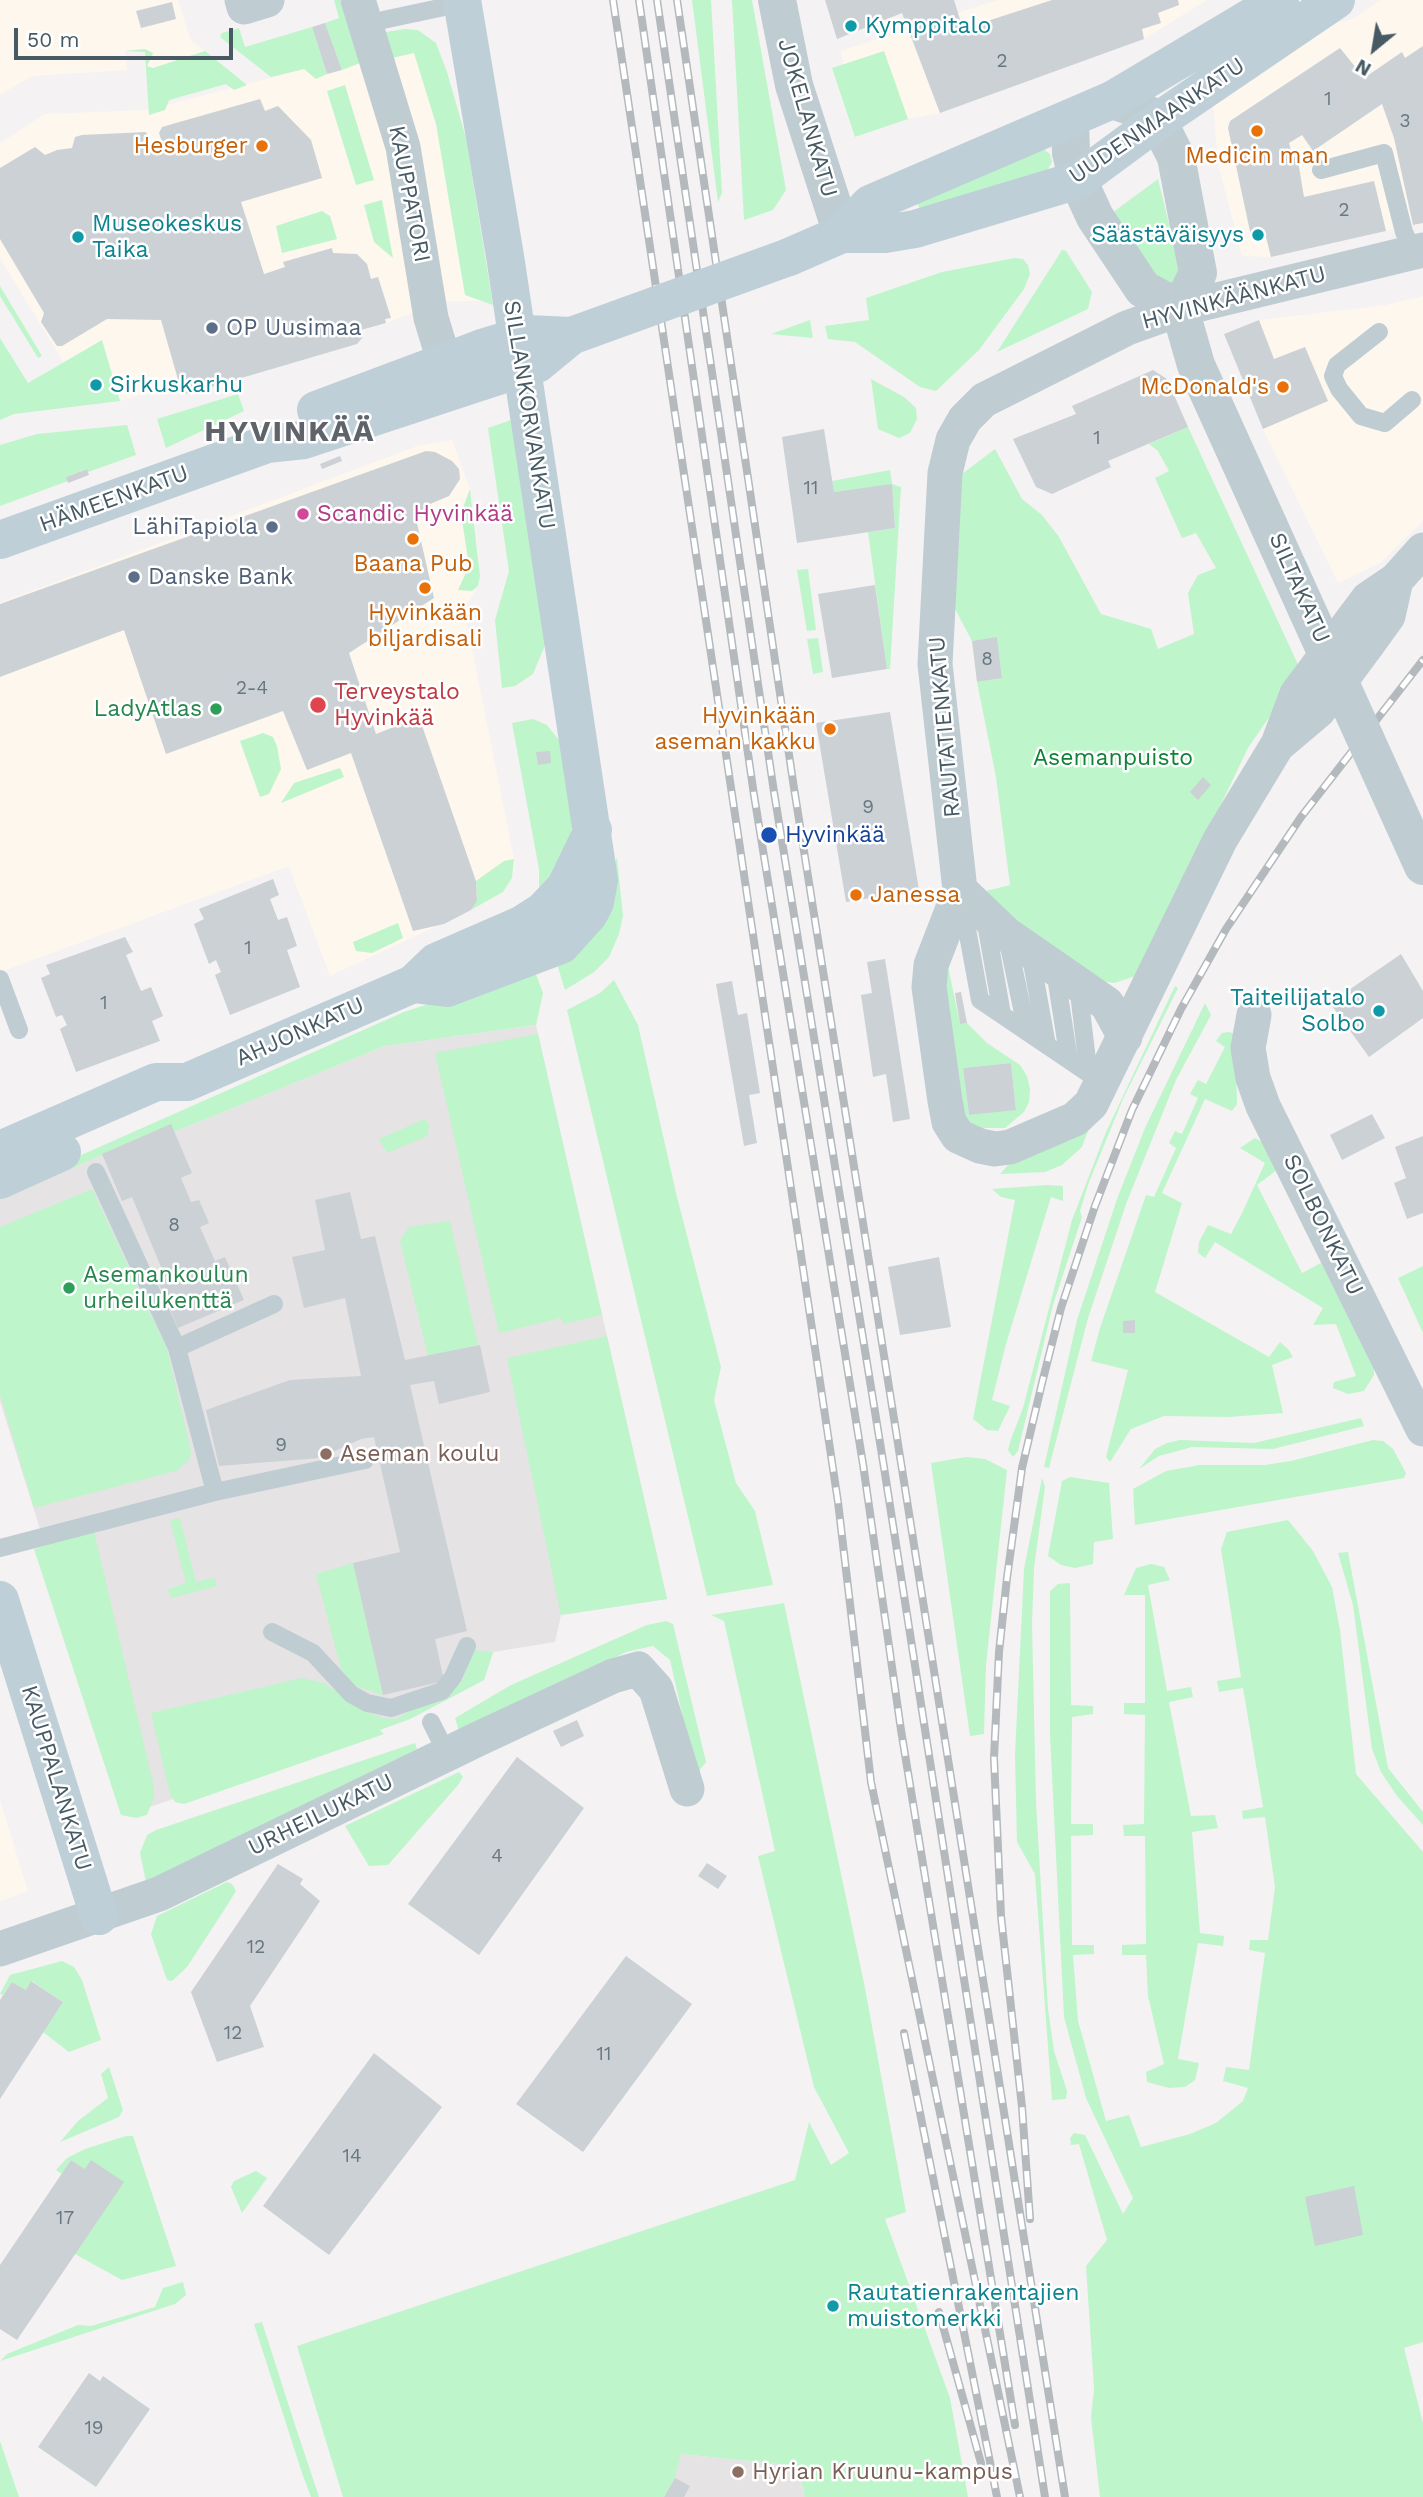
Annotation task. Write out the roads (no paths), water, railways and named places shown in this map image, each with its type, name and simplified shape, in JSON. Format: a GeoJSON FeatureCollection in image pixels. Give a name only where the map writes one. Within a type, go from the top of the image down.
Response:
{"type":"FeatureCollection","features":[{"type":"Feature","properties":{"kind":"main road","name":"UUDENMAANKATU"},"geometry":{"type":"LineString","coordinates":[[842,234],[870,204],[1112,100],[1280,0]]}},
{"type":"Feature","properties":{"kind":"main road","name":"UUDENMAANKATU"},"geometry":{"type":"LineString","coordinates":[[466,370],[528,334],[571,336],[789,257],[842,234],[885,234],[915,229],[1078,180],[1157,121],[1336,0]]}},
{"type":"Feature","properties":{"kind":"main road","name":"SILLANKORVANKATU"},"geometry":{"type":"LineString","coordinates":[[463,2],[593,830],[565,888],[566,915]]}},
{"type":"Feature","properties":{"kind":"main road","name":"HÄMEENKATU"},"geometry":{"type":"LineString","coordinates":[[0,540],[267,444],[292,419],[466,370]]}},
{"type":"Feature","properties":{"kind":"main road","name":"AHJONKATU"},"geometry":{"type":"LineString","coordinates":[[0,1150],[156,1082],[187,1082],[413,984],[436,962],[521,925],[566,915]]}},
{"type":"Feature","properties":{"kind":"main road","name":"AHJONKATU"},"geometry":{"type":"LineString","coordinates":[[0,1180],[167,1105],[187,1082]]}},
{"type":"Feature","properties":{"kind":"main road","name":"KAUPPALANKATU"},"geometry":{"type":"LineString","coordinates":[[0,1600],[99,1916]]}},
{"type":"Feature","properties":{"kind":"street"},"geometry":{"type":"LineString","coordinates":[[242,0],[244,7],[267,0]]}},
{"type":"Feature","properties":{"kind":"street","name":"JOKELANKATU"},"geometry":{"type":"LineString","coordinates":[[777,0],[794,85],[842,234]]}},
{"type":"Feature","properties":{"kind":"street","name":"KAUPPATORI"},"geometry":{"type":"LineString","coordinates":[[370,10],[403,147],[431,318],[466,370]]}},
{"type":"Feature","properties":{"kind":"street"},"geometry":{"type":"LineString","coordinates":[[1070,119],[1071,153],[1078,180],[1095,217],[1143,289],[1180,309],[1198,273],[1176,157],[1157,121],[1139,109],[1112,100]]}},
{"type":"Feature","properties":{"kind":"street","name":"HYVINKÄÄNKATU"},"geometry":{"type":"LineString","coordinates":[[953,440],[965,419],[984,400],[1127,328],[1180,309],[1418,251]]}},
{"type":"Feature","properties":{"kind":"street","name":"SILTAKATU"},"geometry":{"type":"LineString","coordinates":[[1180,309],[1196,365],[1423,866]]}},
{"type":"Feature","properties":{"kind":"street","name":"RAUTATIENKATU"},"geometry":{"type":"LineString","coordinates":[[953,440],[944,485],[935,663],[960,890],[931,965],[929,987],[949,1122],[955,1132],[967,1142],[980,1146],[995,1149],[1010,1147],[1075,1119],[1091,1104],[1095,1083],[1125,1037],[1220,840],[1278,744],[1297,694],[1368,599],[1396,580],[1423,550]]}},
{"type":"Feature","properties":{"kind":"street"},"geometry":{"type":"LineString","coordinates":[[960,890],[1030,950],[1107,1004],[1125,1037]]}},
{"type":"Feature","properties":{"kind":"street"},"geometry":{"type":"LineString","coordinates":[[1107,1004],[1149,983]]}},
{"type":"Feature","properties":{"kind":"street","name":"SOLBONKATU"},"geometry":{"type":"LineString","coordinates":[[1254,1015],[1248,1048],[1253,1078],[1264,1106],[1423,1429]]}},
{"type":"Feature","properties":{"kind":"street","name":"URHEILUKATU"},"geometry":{"type":"LineString","coordinates":[[0,1949],[159,1894],[613,1676],[638,1669],[656,1689],[687,1789]]}},
{"type":"Feature","properties":{"kind":"lane"},"geometry":{"type":"LineString","coordinates":[[370,10],[463,2]]}},
{"type":"Feature","properties":{"kind":"lane"},"geometry":{"type":"LineString","coordinates":[[1321,170],[1384,153],[1404,232],[1418,251]]}},
{"type":"Feature","properties":{"kind":"lane"},"geometry":{"type":"LineString","coordinates":[[1379,332],[1338,365],[1333,376],[1339,389],[1361,416],[1378,422],[1385,423],[1412,400]]}},
{"type":"Feature","properties":{"kind":"lane"},"geometry":{"type":"LineString","coordinates":[[960,890],[980,1000],[1069,1059],[1095,1083]]}},
{"type":"Feature","properties":{"kind":"lane"},"geometry":{"type":"LineString","coordinates":[[1002,1014],[1030,950]]}},
{"type":"Feature","properties":{"kind":"lane"},"geometry":{"type":"LineString","coordinates":[[1027,1032],[1030,950]]}},
{"type":"Feature","properties":{"kind":"lane"},"geometry":{"type":"LineString","coordinates":[[1030,950],[1047,1045]]}},
{"type":"Feature","properties":{"kind":"lane"},"geometry":{"type":"LineString","coordinates":[[1030,950],[1069,1059]]}},
{"type":"Feature","properties":{"kind":"lane"},"geometry":{"type":"LineString","coordinates":[[1030,950],[1095,1083]]}},
{"type":"Feature","properties":{"kind":"lane"},"geometry":{"type":"LineString","coordinates":[[0,979],[19,1030]]}},
{"type":"Feature","properties":{"kind":"lane"},"geometry":{"type":"LineString","coordinates":[[96,1172],[177,1348],[215,1492]]}},
{"type":"Feature","properties":{"kind":"lane"},"geometry":{"type":"LineString","coordinates":[[177,1348],[274,1304]]}},
{"type":"Feature","properties":{"kind":"lane"},"geometry":{"type":"LineString","coordinates":[[0,1548],[235,1487],[365,1460]]}},
{"type":"Feature","properties":{"kind":"lane"},"geometry":{"type":"LineString","coordinates":[[272,1632],[313,1653],[351,1694],[367,1703],[391,1708],[442,1690],[453,1677],[467,1646]]}},
{"type":"Feature","properties":{"kind":"lane"},"geometry":{"type":"LineString","coordinates":[[431,1722],[447,1754]]}},
{"type":"Feature","properties":{"kind":"railway"},"geometry":{"type":"LineString","coordinates":[[613,0],[838,1502],[871,1782],[1020,2497]]}},
{"type":"Feature","properties":{"kind":"railway"},"geometry":{"type":"LineString","coordinates":[[639,0],[754,795],[863,1464],[901,1730],[1015,2425]]}},
{"type":"Feature","properties":{"kind":"railway"},"geometry":{"type":"LineString","coordinates":[[657,0],[774,792],[883,1461],[1045,2497]]}},
{"type":"Feature","properties":{"kind":"railway"},"geometry":{"type":"LineString","coordinates":[[677,0],[794,788],[1065,2497]]}},
{"type":"Feature","properties":{"kind":"railway"},"geometry":{"type":"LineString","coordinates":[[1030,2219],[1022,2107],[1001,1916],[994,1758],[999,1652],[1007,1578],[1022,1468],[1042,1383],[1061,1308],[1095,1206],[1132,1110],[1181,1009],[1226,929],[1301,817],[1423,660]]}},
{"type":"Feature","properties":{"kind":"railway"},"geometry":{"type":"LineString","coordinates":[[904,2033],[997,2497]]}},
{"type":"Feature","properties":{"kind":"railway"},"geometry":{"type":"LineString","coordinates":[[939,2312],[981,2463]]}},
{"type":"Feature","properties":{"kind":"place","name":"Kymppitalo"},"geometry":{"type":"Point","coordinates":[851,26]}},
{"type":"Feature","properties":{"kind":"place","name":"Medicin man"},"geometry":{"type":"Point","coordinates":[1257,131]}},
{"type":"Feature","properties":{"kind":"place","name":"Hesburger"},"geometry":{"type":"Point","coordinates":[262,146]}},
{"type":"Feature","properties":{"kind":"place","name":"Säästäväisyys"},"geometry":{"type":"Point","coordinates":[1258,235]}},
{"type":"Feature","properties":{"kind":"place","name":"Museokeskus Taika"},"geometry":{"type":"Point","coordinates":[78,237]}},
{"type":"Feature","properties":{"kind":"place","name":"OP Uusimaa"},"geometry":{"type":"Point","coordinates":[212,328]}},
{"type":"Feature","properties":{"kind":"place","name":"Sirkuskarhu"},"geometry":{"type":"Point","coordinates":[96,385]}},
{"type":"Feature","properties":{"kind":"place","name":"McDonald's"},"geometry":{"type":"Point","coordinates":[1283,387]}},
{"type":"Feature","properties":{"kind":"place","name":"Scandic Hyvinkää"},"geometry":{"type":"Point","coordinates":[303,514]}},
{"type":"Feature","properties":{"kind":"place","name":"LähiTapiola"},"geometry":{"type":"Point","coordinates":[272,527]}},
{"type":"Feature","properties":{"kind":"place","name":"Baana Pub"},"geometry":{"type":"Point","coordinates":[413,539]}},
{"type":"Feature","properties":{"kind":"place","name":"Danske Bank"},"geometry":{"type":"Point","coordinates":[134,577]}},
{"type":"Feature","properties":{"kind":"place","name":"Hyvinkään biljardisali"},"geometry":{"type":"Point","coordinates":[425,588]}},
{"type":"Feature","properties":{"kind":"place","name":"Terveystalo Hyvinkää"},"geometry":{"type":"Point","coordinates":[318,705]}},
{"type":"Feature","properties":{"kind":"place","name":"LadyAtlas"},"geometry":{"type":"Point","coordinates":[216,709]}},
{"type":"Feature","properties":{"kind":"place","name":"Hyvinkään aseman kakku"},"geometry":{"type":"Point","coordinates":[830,729]}},
{"type":"Feature","properties":{"kind":"place","name":"Hyvinkää"},"geometry":{"type":"Point","coordinates":[769,835]}},
{"type":"Feature","properties":{"kind":"place","name":"Janessa"},"geometry":{"type":"Point","coordinates":[856,895]}},
{"type":"Feature","properties":{"kind":"place","name":"Taiteilijatalo Solbo"},"geometry":{"type":"Point","coordinates":[1379,1011]}},
{"type":"Feature","properties":{"kind":"place","name":"Asemankoulun urheilukenttä"},"geometry":{"type":"Point","coordinates":[69,1288]}},
{"type":"Feature","properties":{"kind":"place","name":"Aseman koulu"},"geometry":{"type":"Point","coordinates":[326,1454]}},
{"type":"Feature","properties":{"kind":"place","name":"Rautatienrakentajien muistomerkki"},"geometry":{"type":"Point","coordinates":[833,2306]}},
{"type":"Feature","properties":{"kind":"place","name":"Hyrian Kruunu-kampus"},"geometry":{"type":"Point","coordinates":[738,2472]}},
{"type":"Feature","properties":{"kind":"district","name":"HYVINKÄÄ"},"geometry":{"type":"Point","coordinates":[290,432]}},
{"type":"Feature","properties":{"kind":"park label","name":"Asemanpuisto"},"geometry":{"type":"Point","coordinates":[1113,758]}}]}
